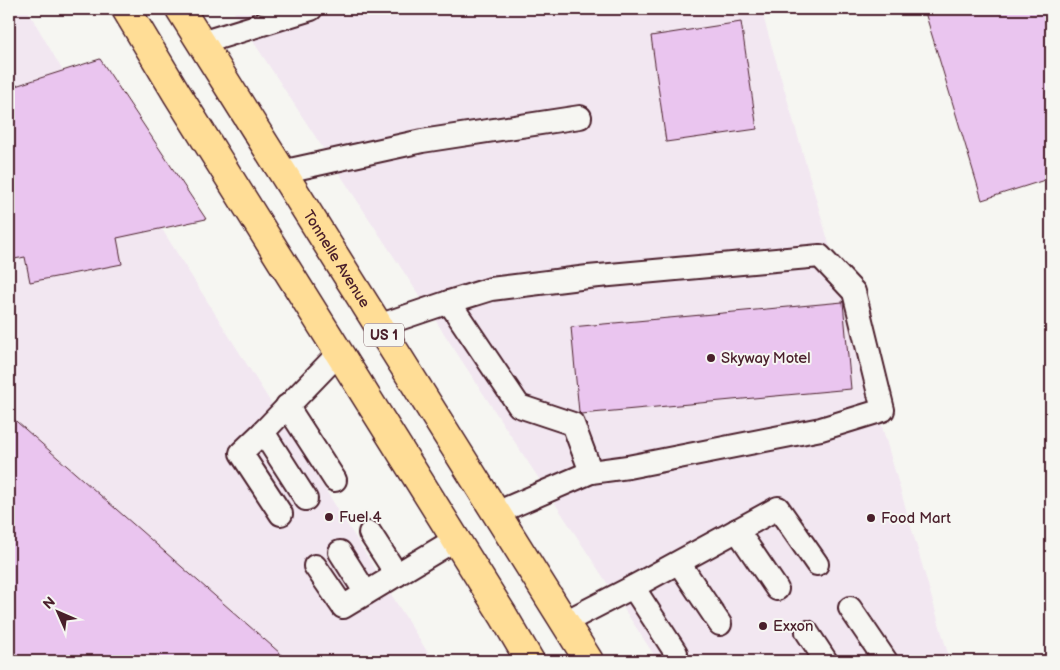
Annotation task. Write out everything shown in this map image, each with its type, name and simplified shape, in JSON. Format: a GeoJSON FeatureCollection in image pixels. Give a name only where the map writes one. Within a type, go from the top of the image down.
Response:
{"type":"FeatureCollection","features":[{"type":"Feature","properties":{"kind":"highway"},"geometry":{"type":"LineString","coordinates":[[126,9],[530,661]]}},
{"type":"Feature","properties":{"kind":"highway","name":"Tonnelle Avenue"},"geometry":{"type":"LineString","coordinates":[[180,9],[589,661]]}},
{"type":"Feature","properties":{"kind":"lane"},"geometry":{"type":"LineString","coordinates":[[201,44],[311,9]]}},
{"type":"Feature","properties":{"kind":"lane"},"geometry":{"type":"LineString","coordinates":[[281,172],[422,141],[580,117]]}},
{"type":"Feature","properties":{"kind":"lane"},"geometry":{"type":"LineString","coordinates":[[378,326],[492,289],[588,277],[820,256],[854,292],[883,410],[821,429],[628,467],[591,472],[496,513]]}},
{"type":"Feature","properties":{"kind":"lane"},"geometry":{"type":"LineString","coordinates":[[448,302],[519,406],[573,424],[591,472]]}},
{"type":"Feature","properties":{"kind":"lane"},"geometry":{"type":"LineString","coordinates":[[281,514],[241,453],[339,354]]}},
{"type":"Feature","properties":{"kind":"lane"},"geometry":{"type":"LineString","coordinates":[[287,406],[336,480]]}},
{"type":"Feature","properties":{"kind":"lane"},"geometry":{"type":"LineString","coordinates":[[263,432],[306,499]]}},
{"type":"Feature","properties":{"kind":"lane"},"geometry":{"type":"LineString","coordinates":[[565,622],[679,563],[778,508],[817,564]]}},
{"type":"Feature","properties":{"kind":"lane"},"geometry":{"type":"LineString","coordinates":[[737,530],[777,589]]}},
{"type":"Feature","properties":{"kind":"lane"},"geometry":{"type":"LineString","coordinates":[[370,533],[397,575]]}},
{"type":"Feature","properties":{"kind":"lane"},"geometry":{"type":"LineString","coordinates":[[315,566],[343,607],[456,539]]}},
{"type":"Feature","properties":{"kind":"lane"},"geometry":{"type":"LineString","coordinates":[[340,552],[366,592]]}},
{"type":"Feature","properties":{"kind":"lane"},"geometry":{"type":"LineString","coordinates":[[679,563],[720,624]]}},
{"type":"Feature","properties":{"kind":"lane"},"geometry":{"type":"LineString","coordinates":[[633,587],[676,653]]}},
{"type":"Feature","properties":{"kind":"lane"},"geometry":{"type":"LineString","coordinates":[[850,608],[886,661]]}},
{"type":"Feature","properties":{"kind":"lane"},"geometry":{"type":"LineString","coordinates":[[807,632],[826,661]]}},
{"type":"Feature","properties":{"kind":"shaded area"},"geometry":{"type":"Polygon","coordinates":[[[9,9],[27,9],[64,73],[433,661],[9,661],[9,9]]]}},
{"type":"Feature","properties":{"kind":"shaded area"},"geometry":{"type":"Polygon","coordinates":[[[232,9],[761,9],[950,661],[658,661],[232,9]]]}},
{"type":"Feature","properties":{"kind":"building"},"geometry":{"type":"Polygon","coordinates":[[[924,9],[1051,9],[1051,178],[982,200],[924,9]]]}},
{"type":"Feature","properties":{"kind":"building"},"geometry":{"type":"Polygon","coordinates":[[[741,22],[757,129],[666,142],[651,36],[741,22]]]}},
{"type":"Feature","properties":{"kind":"building"},"geometry":{"type":"Polygon","coordinates":[[[100,59],[206,219],[117,238],[122,264],[30,282],[25,257],[9,260],[9,88],[100,59]]]}},
{"type":"Feature","properties":{"kind":"building","name":"Skyway Motel"},"geometry":{"type":"Polygon","coordinates":[[[843,302],[851,389],[581,414],[579,412],[571,327],[843,302]]]}},
{"type":"Feature","properties":{"kind":"building"},"geometry":{"type":"Polygon","coordinates":[[[9,415],[289,661],[9,661],[9,415]]]}},
{"type":"Feature","properties":{"kind":"place","name":"Skyway Motel"},"geometry":{"type":"Point","coordinates":[711,358]}},
{"type":"Feature","properties":{"kind":"place","name":"Fuel 4"},"geometry":{"type":"Point","coordinates":[329,517]}},
{"type":"Feature","properties":{"kind":"place","name":"Food Mart"},"geometry":{"type":"Point","coordinates":[871,518]}},
{"type":"Feature","properties":{"kind":"place","name":"Exxon"},"geometry":{"type":"Point","coordinates":[763,626]}}]}
